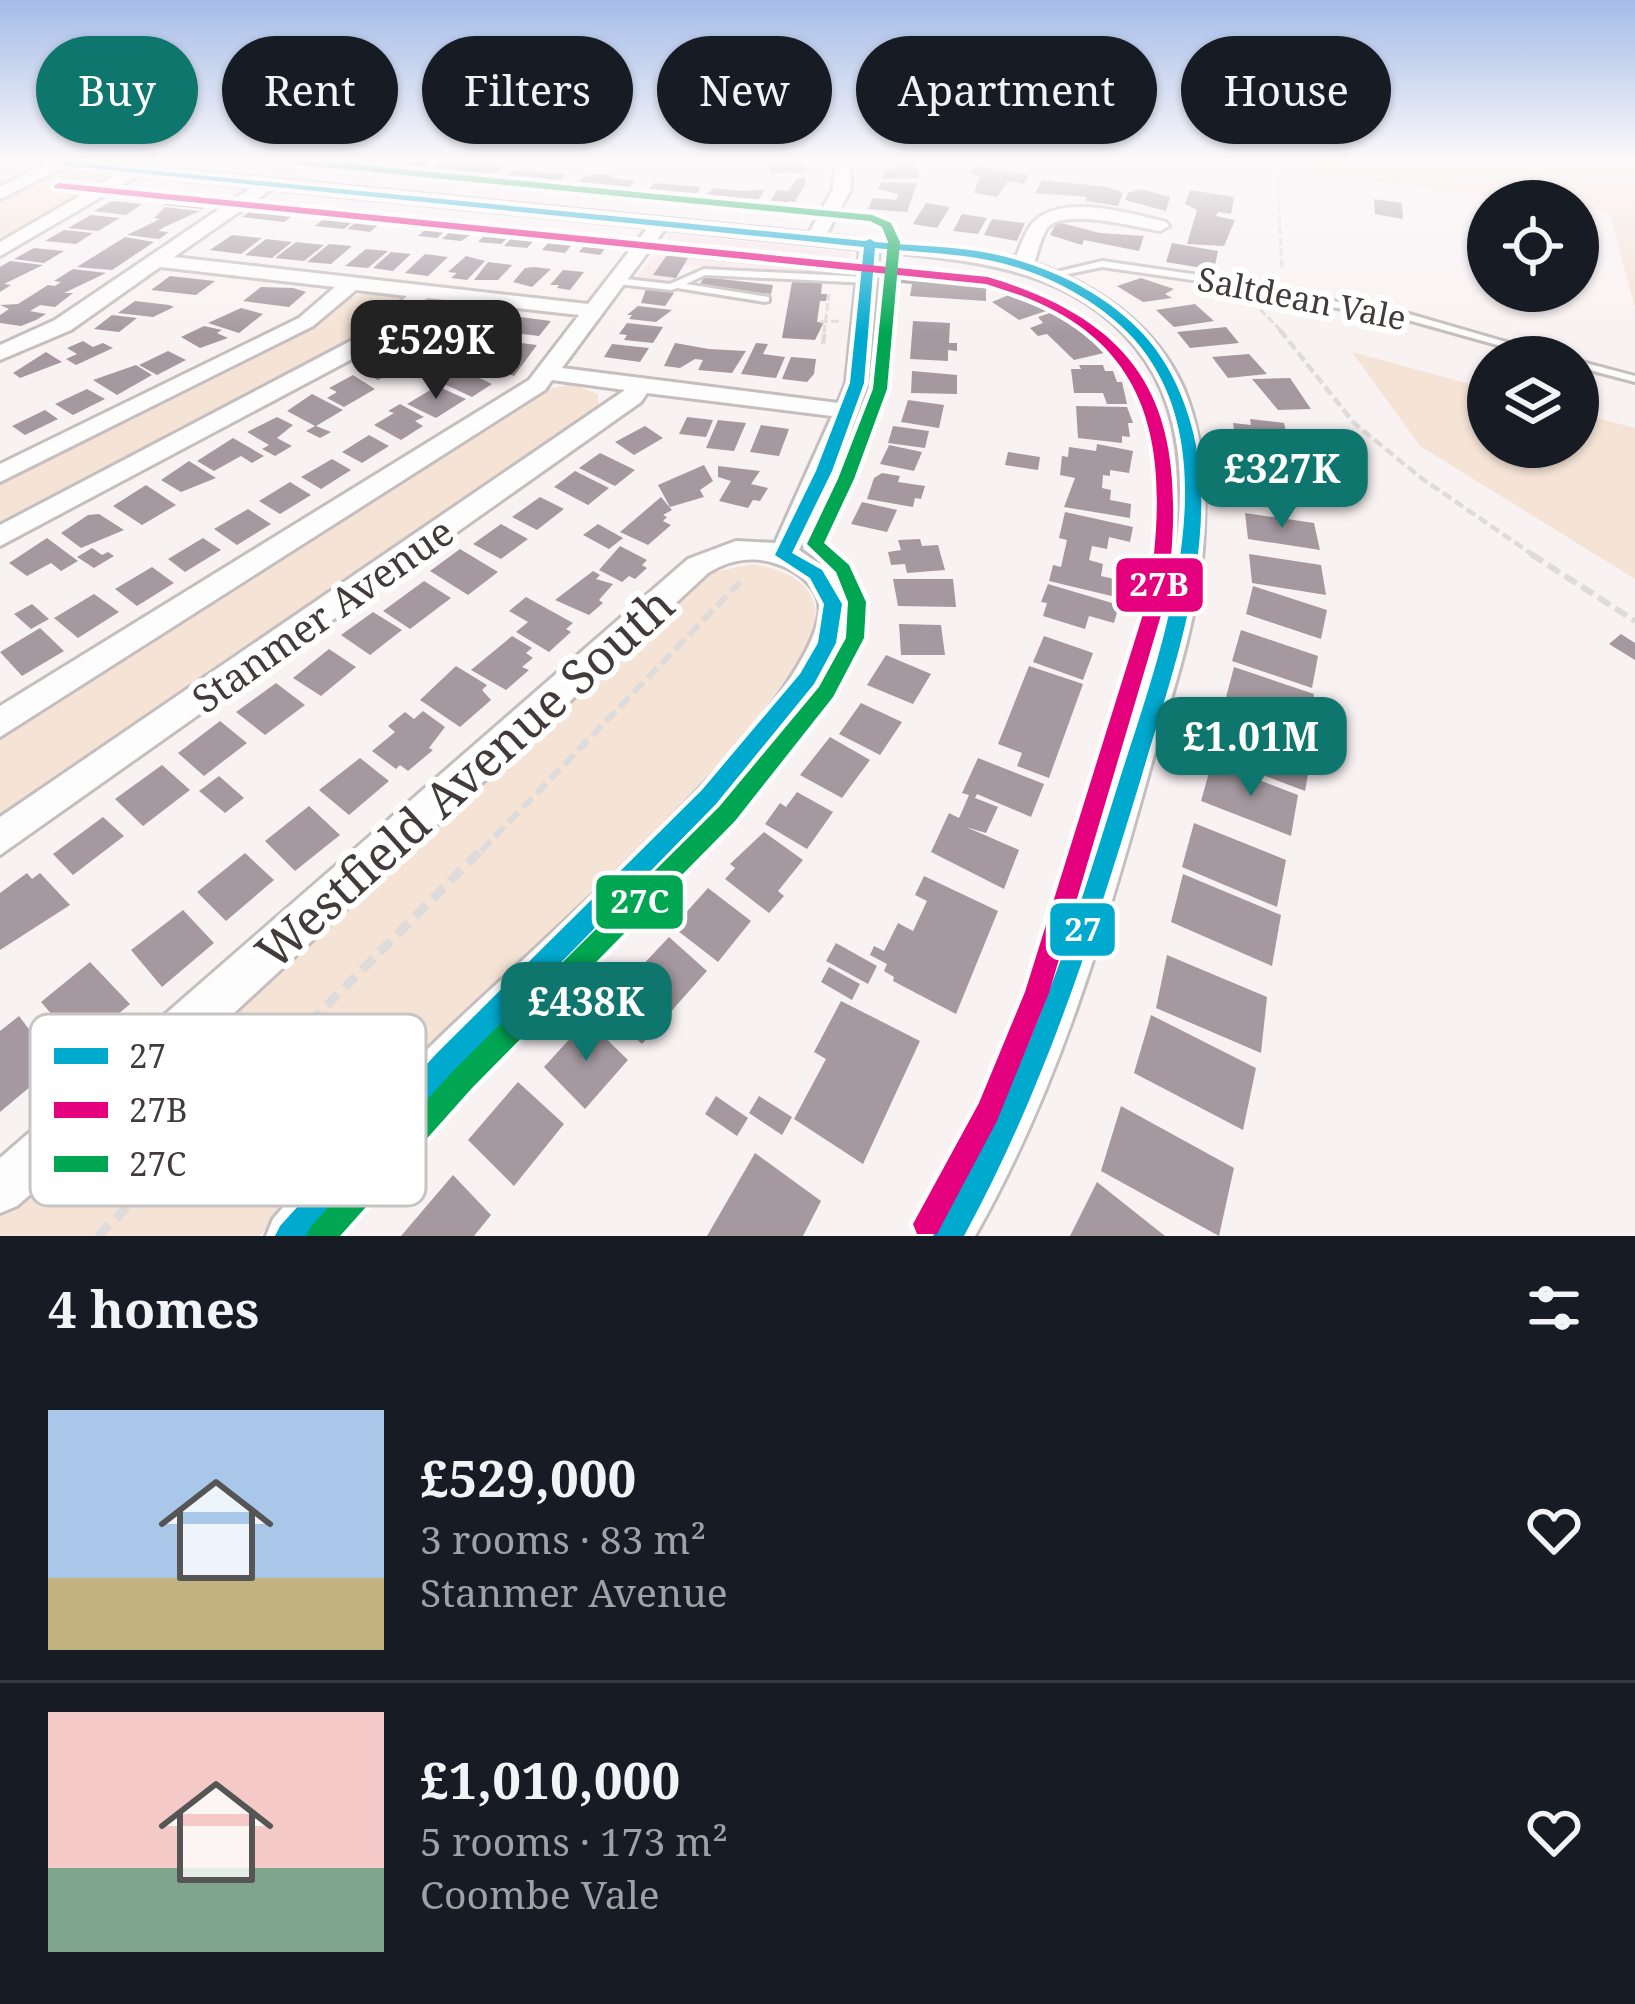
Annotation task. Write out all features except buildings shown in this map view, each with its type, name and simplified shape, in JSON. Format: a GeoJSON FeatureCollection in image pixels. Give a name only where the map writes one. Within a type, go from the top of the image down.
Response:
{"type":"FeatureCollection","features":[{"type":"Feature","properties":{"kind":"street"},"geometry":{"type":"LineString","coordinates":[[0,250],[53,219]]}},
{"type":"Feature","properties":{"kind":"street"},"geometry":{"type":"LineString","coordinates":[[0,353],[52,331],[217,219]]}},
{"type":"Feature","properties":{"kind":"street"},"geometry":{"type":"LineString","coordinates":[[638,219],[870,242],[1036,270],[1115,316],[1164,371],[1186,441],[1189,553],[1123,803],[1053,1021],[1011,1122],[948,1236]]}},
{"type":"Feature","properties":{"kind":"street"},"geometry":{"type":"LineString","coordinates":[[816,236],[826,219]]}},
{"type":"Feature","properties":{"kind":"street"},"geometry":{"type":"LineString","coordinates":[[1036,270],[1041,224],[1049,219]]}},
{"type":"Feature","properties":{"kind":"street"},"geometry":{"type":"LineString","coordinates":[[1110,219],[1159,227]]}},
{"type":"Feature","properties":{"kind":"street","name":"Stanmer Avenue"},"geometry":{"type":"LineString","coordinates":[[0,723],[532,388],[662,221]]}},
{"type":"Feature","properties":{"kind":"street"},"geometry":{"type":"LineString","coordinates":[[426,1082],[665,847],[744,759],[826,647],[834,605],[816,573],[768,552],[824,471],[846,411],[863,346],[870,242]]}},
{"type":"Feature","properties":{"kind":"street"},"geometry":{"type":"LineString","coordinates":[[156,261],[596,311]]}},
{"type":"Feature","properties":{"kind":"street"},"geometry":{"type":"LineString","coordinates":[[0,474],[306,322],[351,284]]}},
{"type":"Feature","properties":{"kind":"street"},"geometry":{"type":"LineString","coordinates":[[0,537],[374,338],[422,292]]}},
{"type":"Feature","properties":{"kind":"street"},"geometry":{"type":"LineString","coordinates":[[548,373],[846,411]]}},
{"type":"Feature","properties":{"kind":"street","name":"Stanmer Avenue"},"geometry":{"type":"LineString","coordinates":[[0,838],[633,397],[638,386]]}},
{"type":"Feature","properties":{"kind":"street","name":"Westfield Avenue South"},"geometry":{"type":"LineString","coordinates":[[202,1014],[698,566],[717,554],[768,552]]}},
{"type":"Feature","properties":{"kind":"street","name":"Westfield Avenue South"},"geometry":{"type":"LineString","coordinates":[[0,1190],[30,1164]]}},
{"type":"Feature","properties":{"kind":"street"},"geometry":{"type":"LineString","coordinates":[[290,1236],[316,1206]]}},
{"type":"Feature","properties":{"kind":"lane","name":"Saltdean Vale"},"geometry":{"type":"LineString","coordinates":[[1036,270],[1102,264],[1283,290],[1477,336]]}},
{"type":"Feature","properties":{"kind":"lane"},"geometry":{"type":"LineString","coordinates":[[675,285],[704,272],[868,280]]}},
{"type":"Feature","properties":{"kind":"lane"},"geometry":{"type":"LineString","coordinates":[[618,281],[765,299]]}},
{"type":"Feature","properties":{"kind":"lane"},"geometry":{"type":"LineString","coordinates":[[1599,370],[1635,380]]}},
{"type":"Feature","properties":{"kind":"path"},"geometry":{"type":"LineString","coordinates":[[1279,219],[1283,290]]}},
{"type":"Feature","properties":{"kind":"path"},"geometry":{"type":"LineString","coordinates":[[1223,282],[1287,333],[1353,422],[1455,500],[1635,621]]}},
{"type":"Feature","properties":{"kind":"path"},"geometry":{"type":"LineString","coordinates":[[823,344],[830,292]]}},
{"type":"Feature","properties":{"kind":"path"},"geometry":{"type":"LineString","coordinates":[[319,1014],[768,552]]}},
{"type":"Feature","properties":{"kind":"path"},"geometry":{"type":"LineString","coordinates":[[98,1236],[128,1206]]}},
{"type":"Feature","properties":{"kind":"shaded area"},"geometry":{"type":"Polygon","coordinates":[[[0,219],[41,219],[0,244],[0,219]]]}},
{"type":"Feature","properties":{"kind":"shaded area"},"geometry":{"type":"Polygon","coordinates":[[[1611,219],[1635,219],[1635,307],[1611,219]]]}},
{"type":"Feature","properties":{"kind":"shaded area"},"geometry":{"type":"Polygon","coordinates":[[[670,234],[850,252],[847,277],[684,265],[672,283],[636,278],[670,234]]]}},
{"type":"Feature","properties":{"kind":"shaded area"},"geometry":{"type":"Polygon","coordinates":[[[376,291],[396,295],[401,302],[371,335],[0,531],[0,478],[311,326],[344,299],[376,291]]]}},
{"type":"Feature","properties":{"kind":"shaded area"},"geometry":{"type":"Polygon","coordinates":[[[1352,352],[1467,383],[1467,468],[1599,468],[1599,419],[1635,428],[1635,579],[1420,446],[1352,352]]]}},
{"type":"Feature","properties":{"kind":"shaded area"},"geometry":{"type":"Polygon","coordinates":[[[573,384],[598,394],[599,408],[0,824],[0,738],[544,390],[573,384]]]}},
{"type":"Feature","properties":{"kind":"shaded area"},"geometry":{"type":"Polygon","coordinates":[[[752,564],[798,581],[813,599],[816,611],[804,653],[735,744],[693,790],[426,1051],[426,1014],[232,1014],[710,573],[752,564]]]}},
{"type":"Feature","properties":{"kind":"shaded area"},"geometry":{"type":"Polygon","coordinates":[[[30,1191],[30,1206],[285,1206],[259,1236],[0,1236],[0,1217],[30,1191]]]}},
{"type":"Feature","properties":{"kind":"transit line","name":"27B"},"geometry":{"type":"LineString","coordinates":[[379,219],[988,281],[1044,300],[1088,326],[1122,358],[1145,396],[1160,439],[1166,486],[1166,539],[1158,595],[1037,993],[988,1112],[927,1224]]}},
{"type":"Feature","properties":{"kind":"transit line","name":"27"},"geometry":{"type":"LineString","coordinates":[[616,219],[992,257],[1046,275],[1096,301],[1139,337],[1170,385],[1186,433],[1193,483],[1192,534],[1185,585],[1159,686],[1052,1015],[1005,1127],[948,1236]]}},
{"type":"Feature","properties":{"kind":"transit line","name":"27C"},"geometry":{"type":"LineString","coordinates":[[426,1120],[727,814],[826,692],[855,638],[857,602],[843,569],[815,544],[880,389],[894,242],[887,225],[873,219]]}},
{"type":"Feature","properties":{"kind":"transit line","name":"27"},"geometry":{"type":"LineString","coordinates":[[426,1084],[709,797],[807,679],[827,643],[833,604],[816,574],[783,555],[824,471],[857,383],[870,242]]}},
{"type":"Feature","properties":{"kind":"transit line","name":"27"},"geometry":{"type":"LineString","coordinates":[[290,1236],[317,1206]]}},
{"type":"Feature","properties":{"kind":"transit line","name":"27C"},"geometry":{"type":"LineString","coordinates":[[321,1236],[348,1206]]}}]}
